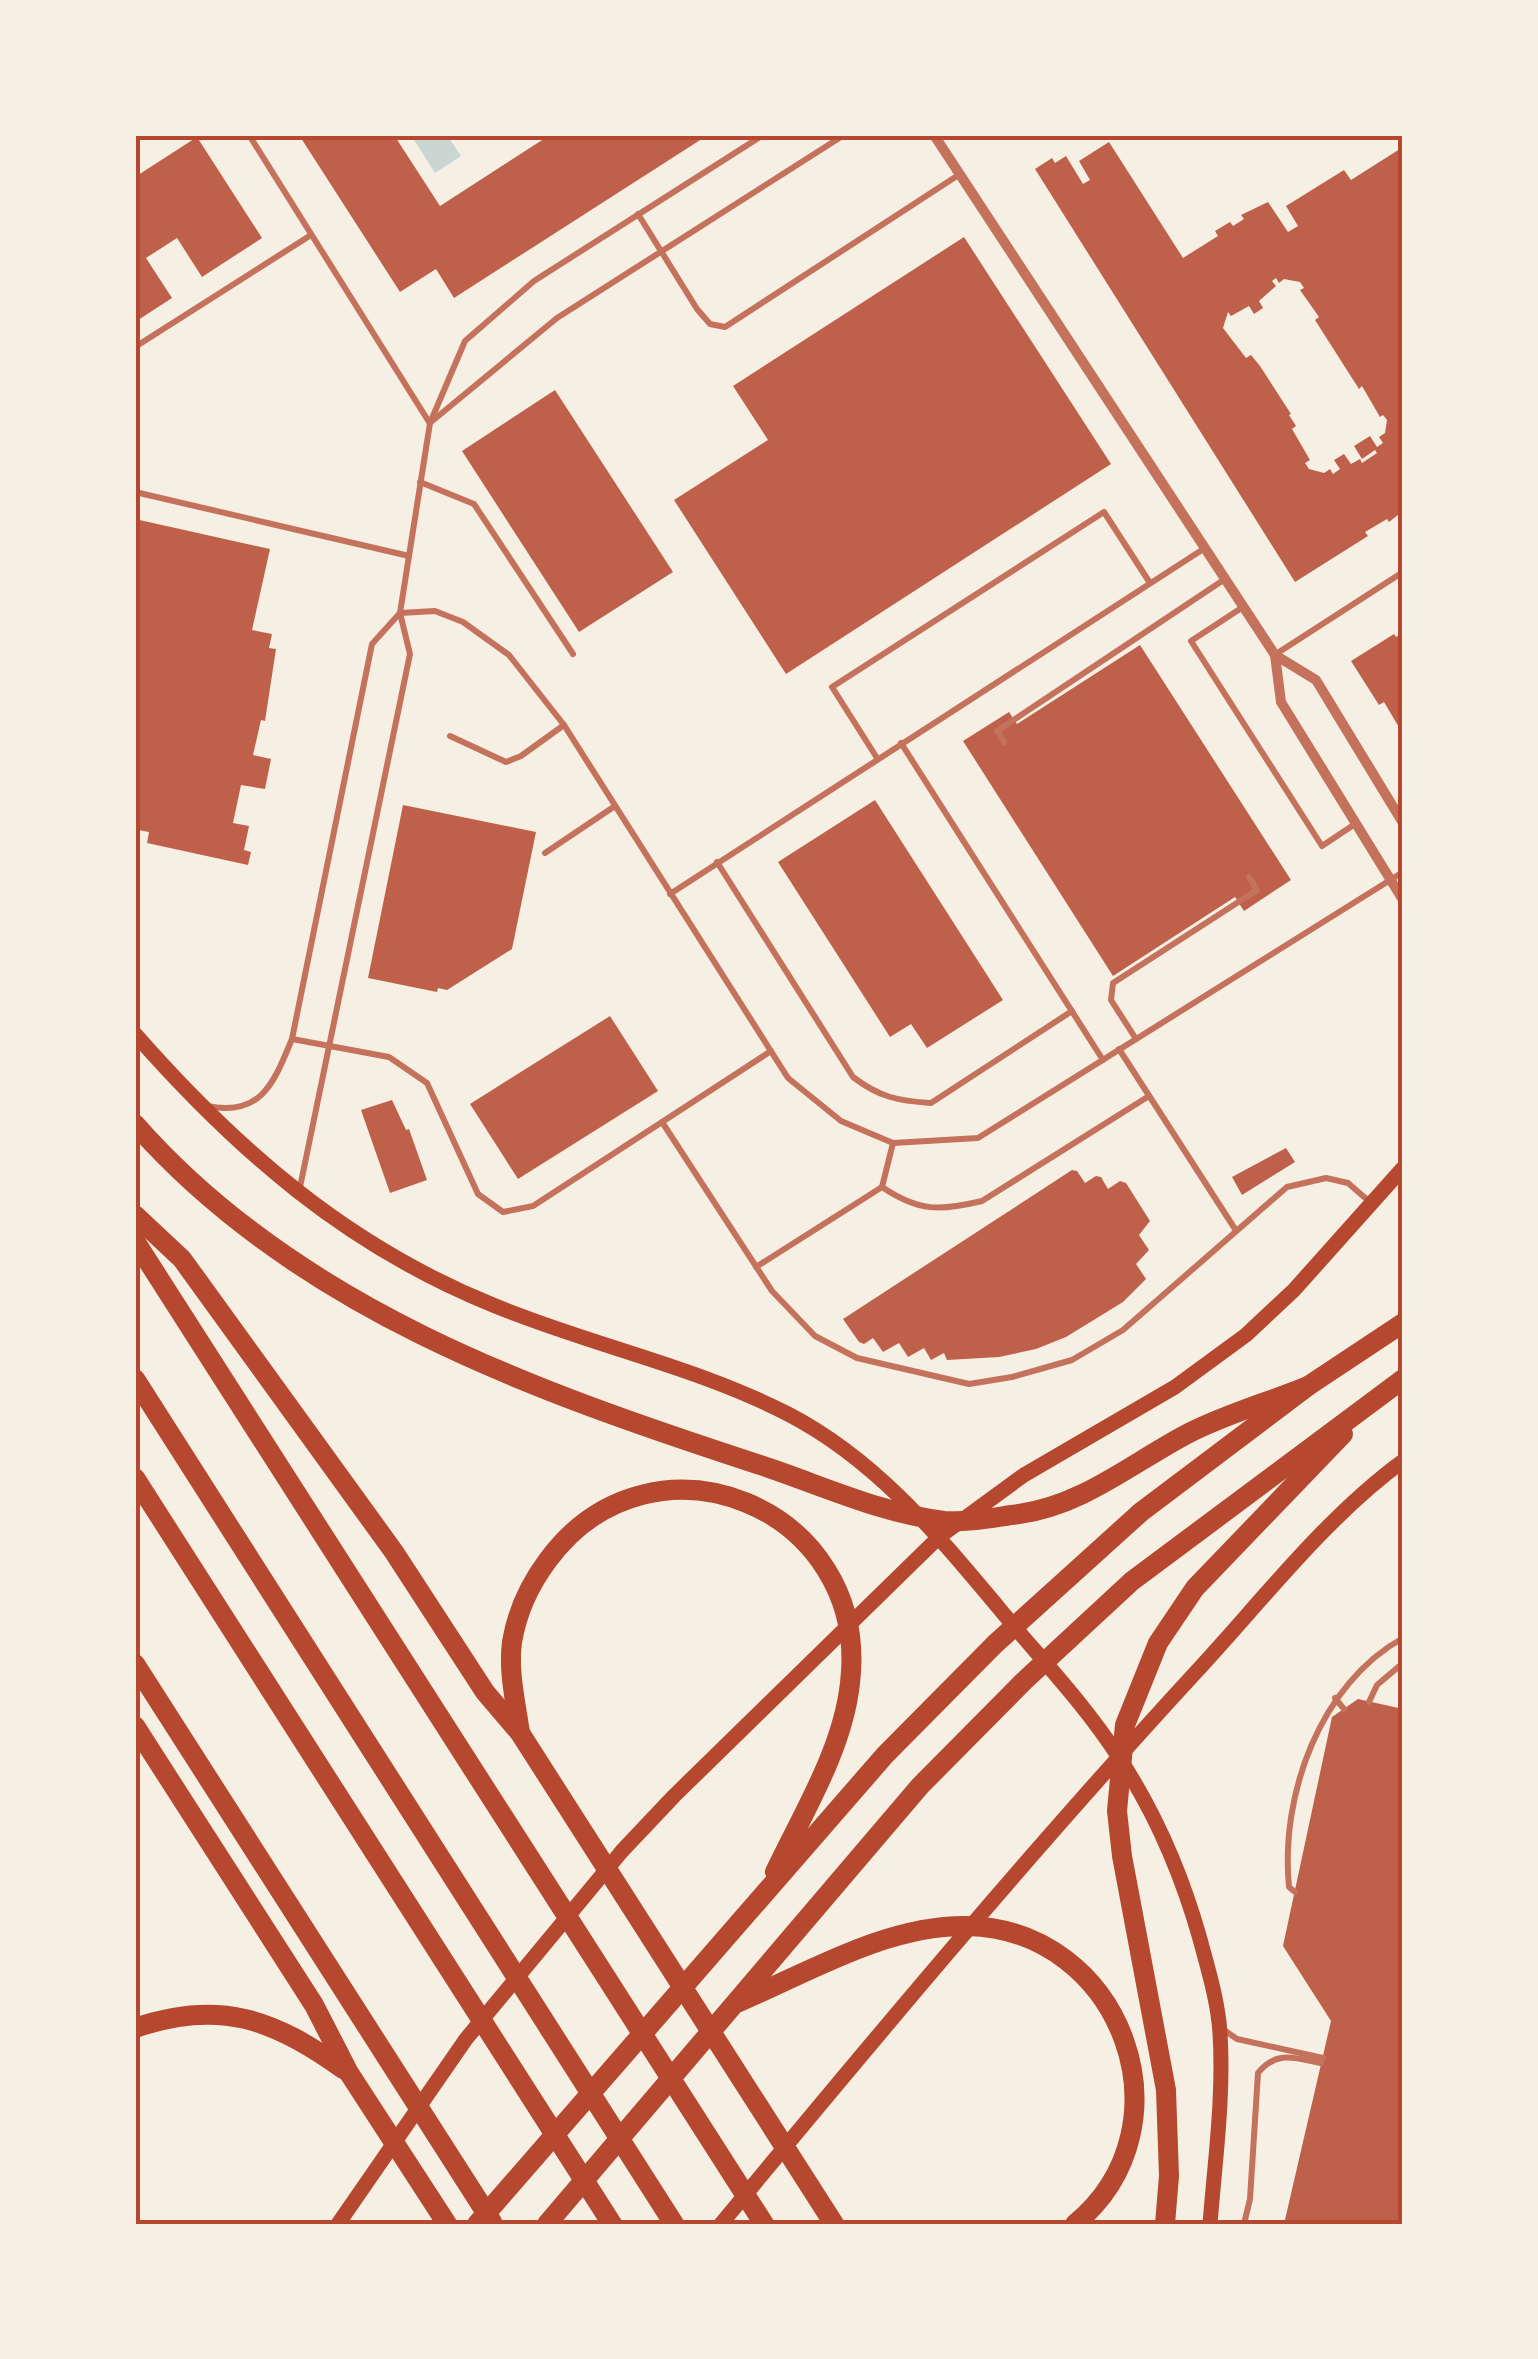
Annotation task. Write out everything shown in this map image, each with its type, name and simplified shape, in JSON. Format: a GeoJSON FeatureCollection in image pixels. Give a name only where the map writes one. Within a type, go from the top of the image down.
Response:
{"type":"FeatureCollection","features":[{"type":"Feature","properties":{"kind":"highway"},"geometry":{"type":"LineString","coordinates":[[135,1124],[196,1186],[253,1234],[316,1278],[388,1320],[457,1353],[675,1438],[888,1510],[948,1521],[1024,1514],[1084,1494],[1125,1474],[1189,1433],[1308,1386]]}},
{"type":"Feature","properties":{"kind":"highway"},"geometry":{"type":"LineString","coordinates":[[135,1216],[182,1259],[394,1552],[485,1692],[520,1733],[829,2215],[852,2224]]}},
{"type":"Feature","properties":{"kind":"highway"},"geometry":{"type":"LineString","coordinates":[[135,1241],[764,2224]]}},
{"type":"Feature","properties":{"kind":"highway"},"geometry":{"type":"LineString","coordinates":[[478,2224],[885,1754],[1073,1570],[1141,1512],[1308,1386],[1403,1323]]}},
{"type":"Feature","properties":{"kind":"highway"},"geometry":{"type":"LineString","coordinates":[[548,2224],[920,1786],[1024,1681],[1132,1581],[1403,1378]]}},
{"type":"Feature","properties":{"kind":"highway"},"geometry":{"type":"LineString","coordinates":[[135,1379],[674,2224]]}},
{"type":"Feature","properties":{"kind":"highway"},"geometry":{"type":"LineString","coordinates":[[1165,2224],[1169,2176],[1166,2090],[1117,1812],[1126,1726],[1158,1644],[1195,1588],[1382,1392]]}},
{"type":"Feature","properties":{"kind":"highway"},"geometry":{"type":"LineString","coordinates":[[135,1478],[612,2224]]}},
{"type":"Feature","properties":{"kind":"highway"},"geometry":{"type":"LineString","coordinates":[[520,1733],[512,1676],[511,1647],[516,1621],[540,1570],[576,1528],[624,1501],[681,1489],[729,1496],[779,1518],[802,1536],[836,1584],[852,1647],[850,1684],[827,1764],[764,1897]]}},
{"type":"Feature","properties":{"kind":"highway"},"geometry":{"type":"LineString","coordinates":[[135,1664],[494,2224]]}},
{"type":"Feature","properties":{"kind":"highway"},"geometry":{"type":"LineString","coordinates":[[135,1726],[314,2006],[349,2073],[447,2224]]}},
{"type":"Feature","properties":{"kind":"highway"},"geometry":{"type":"LineString","coordinates":[[732,2005],[902,1933],[968,1926],[1009,1932],[1040,1943],[1071,1962],[1097,1986],[1116,2018],[1129,2052],[1133,2085],[1131,2122],[1122,2158],[1107,2189],[1075,2224]]}},
{"type":"Feature","properties":{"kind":"highway"},"geometry":{"type":"LineString","coordinates":[[135,2028],[164,2018],[194,2014],[256,2019],[288,2032],[349,2073]]}},
{"type":"Feature","properties":{"kind":"main road"},"geometry":{"type":"LineString","coordinates":[[135,1034],[196,1104],[298,1193],[373,1245],[494,1306],[742,1393],[790,1415],[844,1449],[890,1485],[939,1537],[1118,1756],[1166,1846],[1189,1900],[1220,2026],[1222,2079],[1210,2224]]}},
{"type":"Feature","properties":{"kind":"main road"},"geometry":{"type":"LineString","coordinates":[[338,2224],[466,2039],[622,1851],[674,1796],[939,1537],[1024,1475],[1200,1371],[1246,1335],[1294,1290],[1403,1168]]}},
{"type":"Feature","properties":{"kind":"main road"},"geometry":{"type":"LineString","coordinates":[[720,2224],[1118,1756],[1328,1529],[1403,1461]]}},
{"type":"Feature","properties":{"kind":"street"},"geometry":{"type":"LineString","coordinates":[[934,135],[1275,655],[1316,680],[1403,823]]}},
{"type":"Feature","properties":{"kind":"street"},"geometry":{"type":"LineString","coordinates":[[1275,655],[1280,702],[1403,900]]}},
{"type":"Feature","properties":{"kind":"lane"},"geometry":{"type":"LineString","coordinates":[[249,135],[430,423]]}},
{"type":"Feature","properties":{"kind":"lane"},"geometry":{"type":"LineString","coordinates":[[298,1193],[410,654],[400,613],[430,423],[465,340],[534,281],[762,135]]}},
{"type":"Feature","properties":{"kind":"lane"},"geometry":{"type":"LineString","coordinates":[[430,423],[557,318],[844,135]]}},
{"type":"Feature","properties":{"kind":"lane"},"geometry":{"type":"LineString","coordinates":[[638,214],[697,308],[710,324],[725,327],[960,174]]}},
{"type":"Feature","properties":{"kind":"lane"},"geometry":{"type":"LineString","coordinates":[[135,348],[311,235]]}},
{"type":"Feature","properties":{"kind":"lane"},"geometry":{"type":"LineString","coordinates":[[420,482],[474,504],[573,654]]}},
{"type":"Feature","properties":{"kind":"lane"},"geometry":{"type":"LineString","coordinates":[[135,492],[409,556]]}},
{"type":"Feature","properties":{"kind":"lane"},"geometry":{"type":"LineString","coordinates":[[877,758],[832,687],[1104,512],[1150,583]]}},
{"type":"Feature","properties":{"kind":"lane"},"geometry":{"type":"LineString","coordinates":[[670,894],[1204,548]]}},
{"type":"Feature","properties":{"kind":"lane"},"geometry":{"type":"LineString","coordinates":[[1275,655],[1403,572]]}},
{"type":"Feature","properties":{"kind":"lane"},"geometry":{"type":"LineString","coordinates":[[1004,742],[997,731],[1225,580]]}},
{"type":"Feature","properties":{"kind":"lane"},"geometry":{"type":"LineString","coordinates":[[1243,607],[1191,642],[1322,846],[1355,824]]}},
{"type":"Feature","properties":{"kind":"lane"},"geometry":{"type":"LineString","coordinates":[[196,1104],[227,1110],[252,1104],[267,1090],[292,1039],[372,644],[400,613],[434,611],[463,622],[509,656],[564,725],[788,1078],[841,1121],[893,1142],[978,1138],[1403,872]]}},
{"type":"Feature","properties":{"kind":"lane"},"geometry":{"type":"LineString","coordinates":[[450,736],[506,762],[521,756],[564,725]]}},
{"type":"Feature","properties":{"kind":"lane"},"geometry":{"type":"LineString","coordinates":[[901,742],[1103,1060]]}},
{"type":"Feature","properties":{"kind":"lane"},"geometry":{"type":"LineString","coordinates":[[545,853],[615,806]]}},
{"type":"Feature","properties":{"kind":"lane"},"geometry":{"type":"LineString","coordinates":[[718,862],[853,1077],[873,1093],[931,1103],[1072,1012]]}},
{"type":"Feature","properties":{"kind":"lane"},"geometry":{"type":"LineString","coordinates":[[1136,1039],[1110,1000],[1113,983],[1257,890],[1249,877]]}},
{"type":"Feature","properties":{"kind":"lane"},"geometry":{"type":"LineString","coordinates":[[292,1039],[389,1056],[427,1082],[478,1194],[503,1212],[534,1206],[770,1051]]}},
{"type":"Feature","properties":{"kind":"lane"},"geometry":{"type":"LineString","coordinates":[[1119,1050],[1236,1230]]}},
{"type":"Feature","properties":{"kind":"lane"},"geometry":{"type":"LineString","coordinates":[[882,1187],[925,1208],[982,1201],[1149,1096]]}},
{"type":"Feature","properties":{"kind":"lane"},"geometry":{"type":"LineString","coordinates":[[662,1122],[772,1290],[814,1336],[857,1358],[969,1384],[1072,1360],[1123,1330],[1287,1187],[1326,1178],[1348,1183],[1372,1204]]}},
{"type":"Feature","properties":{"kind":"lane"},"geometry":{"type":"LineString","coordinates":[[756,1267],[882,1187],[893,1142]]}},
{"type":"Feature","properties":{"kind":"lane"},"geometry":{"type":"LineString","coordinates":[[1294,1892],[1289,1888],[1287,1868],[1290,1820],[1314,1735],[1335,1698],[1386,1647],[1403,1638]]}},
{"type":"Feature","properties":{"kind":"lane"},"geometry":{"type":"LineString","coordinates":[[1369,1702],[1377,1685],[1403,1662]]}},
{"type":"Feature","properties":{"kind":"lane"},"geometry":{"type":"LineString","coordinates":[[1335,1698],[1344,1709]]}},
{"type":"Feature","properties":{"kind":"lane"},"geometry":{"type":"LineString","coordinates":[[1220,2026],[1236,2039],[1322,2060],[1282,2055],[1266,2062],[1258,2073],[1250,2199],[1244,2224]]}},
{"type":"Feature","properties":{"kind":"shaded area"},"geometry":{"type":"Polygon","coordinates":[[[411,135],[447,135],[461,156],[435,173],[411,135]]]}},
{"type":"Feature","properties":{"kind":"building"},"geometry":{"type":"Polygon","coordinates":[[[299,135],[394,135],[440,206],[550,135],[708,135],[454,298],[436,269],[400,292],[299,135]]]}},
{"type":"Feature","properties":{"kind":"building"},"geometry":{"type":"Polygon","coordinates":[[[197,137],[262,238],[202,277],[177,238],[146,258],[172,298],[135,322],[135,177],[197,137]]]}},
{"type":"Feature","properties":{"kind":"building"},"geometry":{"type":"Polygon","coordinates":[[[1109,142],[1183,258],[1218,236],[1215,231],[1230,222],[1233,226],[1244,219],[1241,215],[1268,202],[1288,232],[1298,226],[1286,206],[1344,170],[1351,180],[1403,147],[1403,511],[1365,532],[1368,536],[1295,582],[1035,169],[1052,158],[1055,163],[1066,156],[1083,184],[1090,180],[1079,161],[1109,142]],[[1276,278],[1272,281],[1276,286],[1259,301],[1263,308],[1254,314],[1249,306],[1231,316],[1228,312],[1223,328],[1246,358],[1251,355],[1260,366],[1291,414],[1296,426],[1292,429],[1310,460],[1305,463],[1309,469],[1324,473],[1330,469],[1333,474],[1340,469],[1334,460],[1344,454],[1351,464],[1360,459],[1362,463],[1377,453],[1375,450],[1362,459],[1354,446],[1370,436],[1377,447],[1383,443],[1379,437],[1385,433],[1387,420],[1383,415],[1380,417],[1362,386],[1359,389],[1315,320],[1319,317],[1300,290],[1304,288],[1300,282],[1284,279],[1279,283],[1276,278]]]}},
{"type":"Feature","properties":{"kind":"building"},"geometry":{"type":"Polygon","coordinates":[[[964,237],[1111,464],[786,674],[674,500],[768,440],[733,386],[964,237]]]}},
{"type":"Feature","properties":{"kind":"building"},"geometry":{"type":"Polygon","coordinates":[[[555,390],[673,572],[579,632],[462,451],[555,390]]]}},
{"type":"Feature","properties":{"kind":"building"},"geometry":{"type":"Polygon","coordinates":[[[135,519],[270,549],[252,630],[272,634],[269,648],[276,649],[265,721],[261,720],[253,755],[271,759],[265,789],[241,785],[233,823],[249,826],[244,850],[251,852],[248,865],[147,843],[149,832],[138,830],[135,519]]]}},
{"type":"Feature","properties":{"kind":"building"},"geometry":{"type":"Polygon","coordinates":[[[1403,632],[1400,729],[1384,702],[1379,705],[1351,661],[1403,632]]]}},
{"type":"Feature","properties":{"kind":"building"},"geometry":{"type":"Polygon","coordinates":[[[1140,645],[1291,880],[1244,911],[1235,897],[1113,976],[963,741],[1009,712],[1017,724],[1140,645]]]}},
{"type":"Feature","properties":{"kind":"building"},"geometry":{"type":"Polygon","coordinates":[[[875,800],[1003,1000],[927,1048],[911,1024],[890,1037],[778,862],[875,800]]]}},
{"type":"Feature","properties":{"kind":"building"},"geometry":{"type":"Polygon","coordinates":[[[403,805],[536,832],[512,949],[447,990],[438,988],[437,992],[368,978],[403,805]]]}},
{"type":"Feature","properties":{"kind":"building"},"geometry":{"type":"Polygon","coordinates":[[[610,1016],[658,1091],[518,1179],[470,1104],[610,1016]]]}},
{"type":"Feature","properties":{"kind":"building"},"geometry":{"type":"Polygon","coordinates":[[[392,1100],[406,1130],[409,1129],[427,1180],[390,1193],[361,1110],[392,1100]]]}},
{"type":"Feature","properties":{"kind":"building"},"geometry":{"type":"Polygon","coordinates":[[[1286,1148],[1295,1162],[1242,1195],[1232,1177],[1286,1148]]]}},
{"type":"Feature","properties":{"kind":"building"},"geometry":{"type":"Polygon","coordinates":[[[1072,1170],[1085,1183],[1101,1177],[1108,1189],[1120,1181],[1126,1183],[1150,1221],[1139,1235],[1149,1250],[1136,1264],[1146,1279],[1123,1302],[1066,1337],[999,1357],[947,1360],[944,1353],[931,1360],[924,1348],[908,1357],[899,1343],[883,1352],[873,1338],[864,1344],[859,1342],[843,1319],[1072,1170]]]}},
{"type":"Feature","properties":{"kind":"building"},"geometry":{"type":"Polygon","coordinates":[[[1358,1699],[1403,1709],[1403,2224],[1284,2224],[1331,2021],[1283,1946],[1332,1717],[1358,1699]]]}},
{"type":"Feature","properties":{"kind":"railway"},"geometry":{"type":"LineString","coordinates":[[1280,135],[1307,135]]}}]}
